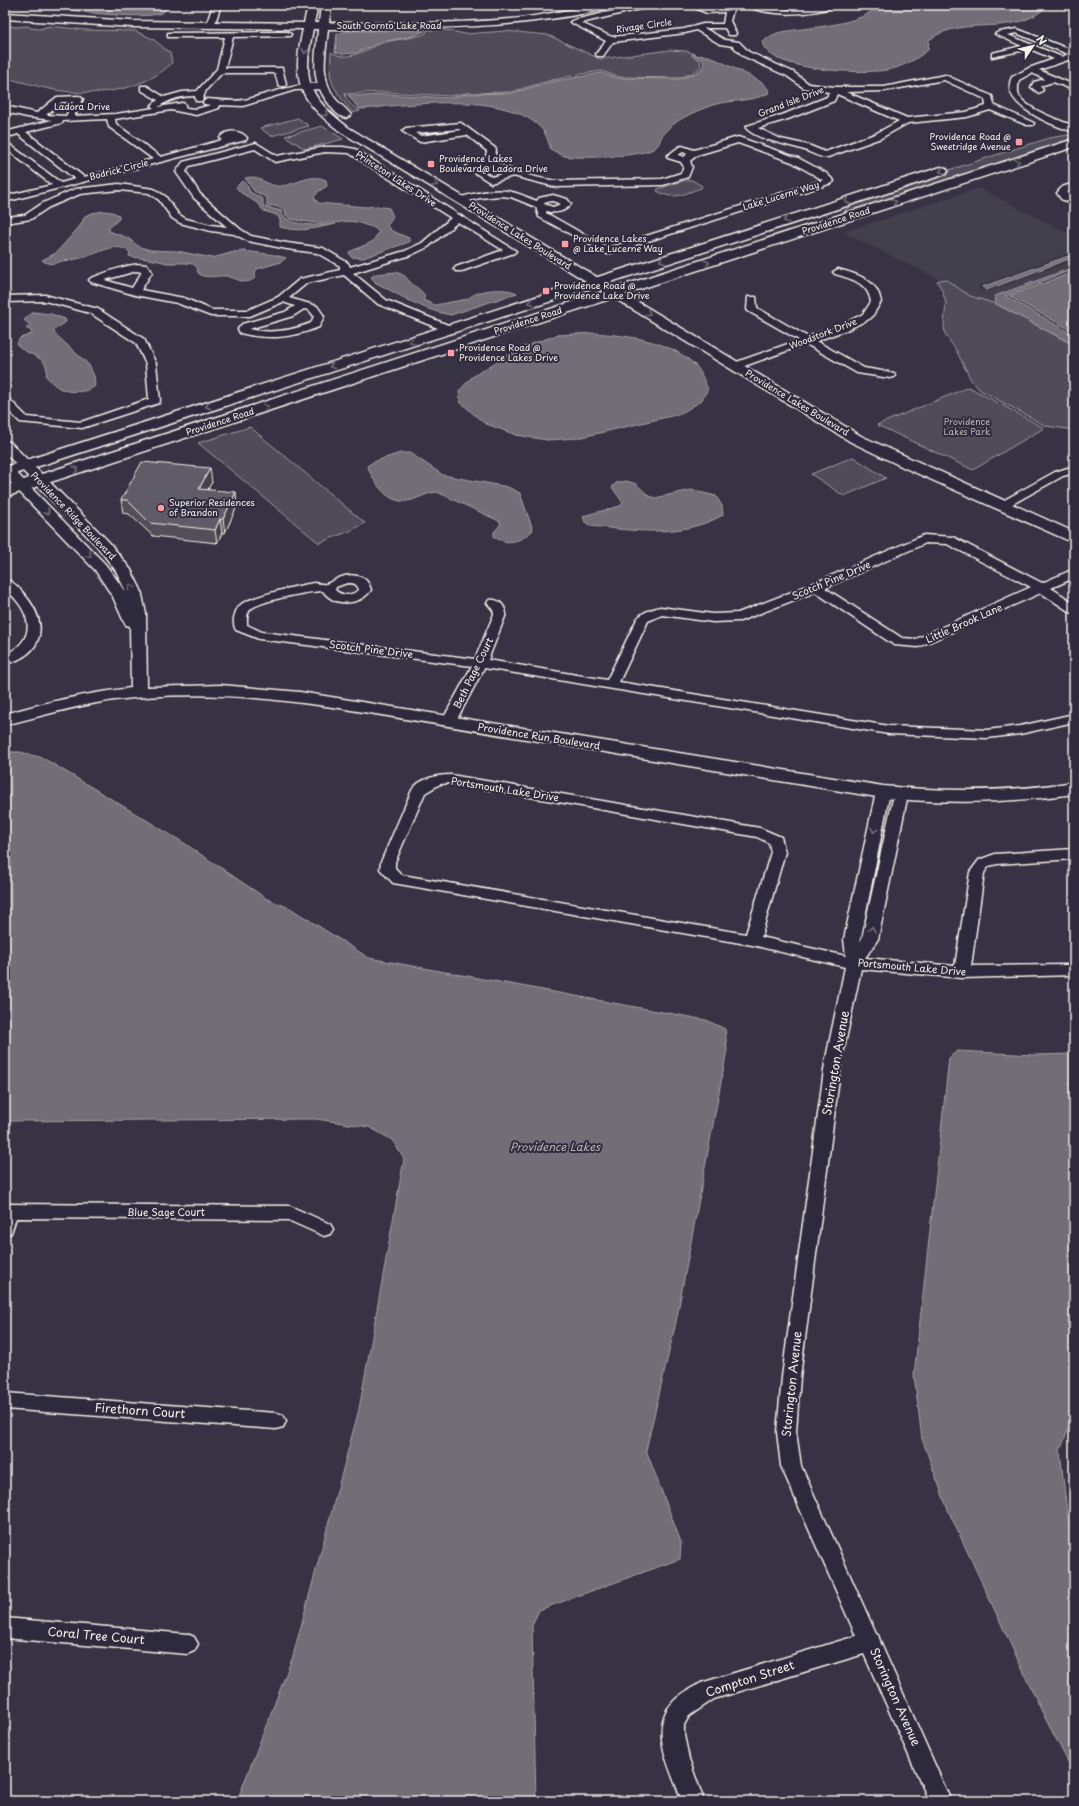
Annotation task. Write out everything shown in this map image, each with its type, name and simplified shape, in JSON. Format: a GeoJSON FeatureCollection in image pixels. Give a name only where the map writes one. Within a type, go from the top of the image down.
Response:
{"type":"FeatureCollection","features":[{"type":"Feature","properties":{"kind":"main road"},"geometry":{"type":"LineString","coordinates":[[1057,134],[1073,129]]}},
{"type":"Feature","properties":{"kind":"main road","name":"Providence Road"},"geometry":{"type":"LineString","coordinates":[[5,492],[1074,144]]}},
{"type":"Feature","properties":{"kind":"main road","name":"Providence Road"},"geometry":{"type":"LineString","coordinates":[[6,470],[449,329],[596,275],[611,277],[952,167]]}},
{"type":"Feature","properties":{"kind":"main road"},"geometry":{"type":"LineString","coordinates":[[823,209],[843,219]]}},
{"type":"Feature","properties":{"kind":"main road"},"geometry":{"type":"LineString","coordinates":[[449,329],[468,341]]}},
{"type":"Feature","properties":{"kind":"street"},"geometry":{"type":"LineString","coordinates":[[212,21],[217,5]]}},
{"type":"Feature","properties":{"kind":"street","name":"Providence Lakes Boulevard"},"geometry":{"type":"LineString","coordinates":[[314,5],[309,24],[302,67],[304,88],[314,102],[345,130],[461,200],[596,275],[615,293],[856,439],[933,475],[989,498]]}},
{"type":"Feature","properties":{"kind":"street","name":"Providence Lakes Boulevard"},"geometry":{"type":"LineString","coordinates":[[326,5],[318,63],[319,77],[331,102],[355,123],[480,195],[536,232]]}},
{"type":"Feature","properties":{"kind":"street","name":"South Gornto Lake Road"},"geometry":{"type":"LineString","coordinates":[[324,24],[474,19],[546,13],[587,5]]}},
{"type":"Feature","properties":{"kind":"street","name":"South Gornto Lake Road"},"geometry":{"type":"LineString","coordinates":[[5,16],[84,23],[165,25],[212,21],[309,24],[500,23],[571,14],[611,5]]}},
{"type":"Feature","properties":{"kind":"street","name":"Rivage Circle"},"geometry":{"type":"LineString","coordinates":[[649,5],[574,22],[611,40],[703,26],[726,26]]}},
{"type":"Feature","properties":{"kind":"street"},"geometry":{"type":"LineString","coordinates":[[691,5],[706,12],[717,12],[734,8]]}},
{"type":"Feature","properties":{"kind":"street"},"geometry":{"type":"LineString","coordinates":[[721,5],[734,8]]}},
{"type":"Feature","properties":{"kind":"street"},"geometry":{"type":"LineString","coordinates":[[751,5],[776,13],[788,13],[830,5]]}},
{"type":"Feature","properties":{"kind":"street"},"geometry":{"type":"LineString","coordinates":[[726,26],[726,17],[734,8]]}},
{"type":"Feature","properties":{"kind":"street","name":"Grand Isle Drive"},"geometry":{"type":"LineString","coordinates":[[726,26],[736,38],[734,49],[738,56],[785,78],[796,80]]}},
{"type":"Feature","properties":{"kind":"street"},"geometry":{"type":"LineString","coordinates":[[696,28],[723,42],[736,44]]}},
{"type":"Feature","properties":{"kind":"street"},"geometry":{"type":"LineString","coordinates":[[1017,31],[1070,58],[1030,47],[999,34],[1017,31]]}},
{"type":"Feature","properties":{"kind":"street"},"geometry":{"type":"LineString","coordinates":[[170,35],[287,34]]}},
{"type":"Feature","properties":{"kind":"street"},"geometry":{"type":"LineString","coordinates":[[203,100],[207,82],[220,71],[229,35]]}},
{"type":"Feature","properties":{"kind":"street"},"geometry":{"type":"LineString","coordinates":[[600,54],[611,40]]}},
{"type":"Feature","properties":{"kind":"street","name":"Grand Isle Drive"},"geometry":{"type":"LineString","coordinates":[[736,44],[746,54],[790,74],[796,80],[807,86],[834,90],[884,89],[945,77],[989,98],[990,107],[967,114],[906,121],[878,136],[825,155],[805,147],[778,141],[750,128],[785,117],[831,99],[834,90]]}},
{"type":"Feature","properties":{"kind":"street"},"geometry":{"type":"LineString","coordinates":[[995,55],[1030,47]]}},
{"type":"Feature","properties":{"kind":"street"},"geometry":{"type":"LineString","coordinates":[[1070,58],[1032,70],[1015,79],[1013,89],[1016,98],[1027,107],[1073,129]]}},
{"type":"Feature","properties":{"kind":"street"},"geometry":{"type":"LineString","coordinates":[[757,66],[766,64]]}},
{"type":"Feature","properties":{"kind":"street"},"geometry":{"type":"LineString","coordinates":[[207,82],[253,70]]}},
{"type":"Feature","properties":{"kind":"street"},"geometry":{"type":"LineString","coordinates":[[220,71],[278,70],[282,84]]}},
{"type":"Feature","properties":{"kind":"street"},"geometry":{"type":"LineString","coordinates":[[1032,70],[1074,88]]}},
{"type":"Feature","properties":{"kind":"street"},"geometry":{"type":"LineString","coordinates":[[1039,90],[1035,87],[1037,84],[1053,79]]}},
{"type":"Feature","properties":{"kind":"street"},"geometry":{"type":"LineString","coordinates":[[156,110],[155,105],[163,100],[176,96],[231,103],[294,88],[323,87]]}},
{"type":"Feature","properties":{"kind":"street"},"geometry":{"type":"LineString","coordinates":[[144,88],[163,100]]}},
{"type":"Feature","properties":{"kind":"street"},"geometry":{"type":"LineString","coordinates":[[172,108],[196,112],[216,106],[248,106],[298,92],[304,88]]}},
{"type":"Feature","properties":{"kind":"street","name":"Grand Isle Drive"},"geometry":{"type":"LineString","coordinates":[[834,90],[906,121]]}},
{"type":"Feature","properties":{"kind":"street"},"geometry":{"type":"LineString","coordinates":[[5,135],[70,118],[79,99],[60,98],[39,116]]}},
{"type":"Feature","properties":{"kind":"street","name":"Ladora Drive"},"geometry":{"type":"LineString","coordinates":[[5,109],[21,114],[39,116],[70,118],[111,117],[182,106],[183,103],[188,100],[203,100]]}},
{"type":"Feature","properties":{"kind":"street"},"geometry":{"type":"LineString","coordinates":[[203,100],[216,106]]}},
{"type":"Feature","properties":{"kind":"street"},"geometry":{"type":"LineString","coordinates":[[990,107],[996,108],[1030,123]]}},
{"type":"Feature","properties":{"kind":"street","name":"Bodrick Circle"},"geometry":{"type":"LineString","coordinates":[[111,117],[112,125],[160,160]]}},
{"type":"Feature","properties":{"kind":"street"},"geometry":{"type":"LineString","coordinates":[[469,132],[420,139],[406,131],[461,126],[469,132],[492,150],[489,162]]}},
{"type":"Feature","properties":{"kind":"street","name":"Bodrick Circle"},"geometry":{"type":"LineString","coordinates":[[19,131],[82,180]]}},
{"type":"Feature","properties":{"kind":"street","name":"Lake Lucerne Way"},"geometry":{"type":"LineString","coordinates":[[461,200],[480,195],[502,193],[515,196],[545,208],[607,251],[829,181],[823,175],[795,160],[738,140],[694,153],[685,160]]}},
{"type":"Feature","properties":{"kind":"street"},"geometry":{"type":"LineString","coordinates":[[160,160],[229,141]]}},
{"type":"Feature","properties":{"kind":"street","name":"Princeton Lakes Drive"},"geometry":{"type":"LineString","coordinates":[[449,329],[382,302],[345,271],[344,265],[320,250],[287,246],[248,238],[237,231],[197,196],[181,172],[186,164],[256,146],[276,159],[321,149],[343,149],[352,151],[457,218]]}},
{"type":"Feature","properties":{"kind":"street"},"geometry":{"type":"LineString","coordinates":[[7,147],[59,186]]}},
{"type":"Feature","properties":{"kind":"street"},"geometry":{"type":"LineString","coordinates":[[511,174],[491,180],[470,167],[489,162],[511,174],[544,183],[567,185],[663,182],[685,175],[688,167],[685,160],[670,156],[682,149],[694,153]]}},
{"type":"Feature","properties":{"kind":"street","name":"Bodrick Circle"},"geometry":{"type":"LineString","coordinates":[[5,200],[160,160]]}},
{"type":"Feature","properties":{"kind":"street"},"geometry":{"type":"LineString","coordinates":[[555,198],[556,184]]}},
{"type":"Feature","properties":{"kind":"street"},"geometry":{"type":"LineString","coordinates":[[545,208],[566,190],[567,185]]}},
{"type":"Feature","properties":{"kind":"street"},"geometry":{"type":"LineString","coordinates":[[1074,186],[1065,189],[1062,193],[1064,197],[1074,202]]}},
{"type":"Feature","properties":{"kind":"street"},"geometry":{"type":"LineString","coordinates":[[5,220],[28,217],[46,205],[78,191],[119,187],[151,191],[168,204],[174,216],[183,221],[211,228],[237,231]]}},
{"type":"Feature","properties":{"kind":"street"},"geometry":{"type":"LineString","coordinates":[[545,208],[559,209],[565,206],[566,202],[555,198]]}},
{"type":"Feature","properties":{"kind":"street"},"geometry":{"type":"LineString","coordinates":[[136,292],[180,300],[210,312],[250,313],[282,299],[304,281],[391,259],[425,245],[457,218],[511,251],[459,269]]}},
{"type":"Feature","properties":{"kind":"street","name":"Woodstork Drive"},"geometry":{"type":"LineString","coordinates":[[735,366],[807,341],[857,322],[867,316],[873,309],[876,302],[875,295],[870,287],[861,280],[838,272]]}},
{"type":"Feature","properties":{"kind":"street","name":"Providence Lakes Boulevard"},"geometry":{"type":"LineString","coordinates":[[611,277],[867,433],[989,498],[1074,538]]}},
{"type":"Feature","properties":{"kind":"street"},"geometry":{"type":"LineString","coordinates":[[5,299],[45,298],[94,311],[140,341],[151,364],[155,393],[155,401],[82,425],[24,420],[5,401]]}},
{"type":"Feature","properties":{"kind":"street"},"geometry":{"type":"LineString","coordinates":[[282,299],[303,305],[313,308],[319,316],[315,325],[302,331],[271,335],[260,335],[244,331],[243,329],[246,326],[283,316],[303,305]]}},
{"type":"Feature","properties":{"kind":"street"},"geometry":{"type":"LineString","coordinates":[[752,299],[752,309],[807,341],[862,371],[890,375]]}},
{"type":"Feature","properties":{"kind":"street","name":"Providence Ridge Boulevard"},"geometry":{"type":"LineString","coordinates":[[5,445],[103,544],[123,570],[133,590],[136,602],[139,692]]}},
{"type":"Feature","properties":{"kind":"street"},"geometry":{"type":"LineString","coordinates":[[1003,505],[1059,474],[1074,469]]}},
{"type":"Feature","properties":{"kind":"street","name":"Providence Ridge Boulevard"},"geometry":{"type":"LineString","coordinates":[[6,470],[106,574],[121,597],[130,616],[138,639]]}},
{"type":"Feature","properties":{"kind":"street","name":"Scotch Pine Drive"},"geometry":{"type":"LineString","coordinates":[[611,684],[643,619],[660,611],[713,618],[740,617],[816,587],[924,539],[949,540],[1042,588],[1074,609]]}},
{"type":"Feature","properties":{"kind":"street","name":"Little Brook Lane"},"geometry":{"type":"LineString","coordinates":[[816,587],[898,642],[918,643],[1074,573]]}},
{"type":"Feature","properties":{"kind":"street"},"geometry":{"type":"LineString","coordinates":[[5,583],[23,599],[28,608],[34,626],[33,638],[28,645],[20,652],[5,660]]}},
{"type":"Feature","properties":{"kind":"street","name":"Scotch Pine Drive"},"geometry":{"type":"LineString","coordinates":[[329,588],[314,588],[263,599],[246,606],[240,616],[240,627],[258,634],[480,663],[889,730],[933,733],[988,734],[1037,727],[1074,718]]}},
{"type":"Feature","properties":{"kind":"street","name":"Beth Page Court"},"geometry":{"type":"LineString","coordinates":[[449,721],[480,663],[500,614],[499,609],[493,603]]}},
{"type":"Feature","properties":{"kind":"street","name":"Providence Run Boulevard"},"geometry":{"type":"LineString","coordinates":[[5,720],[71,703],[139,692],[200,690],[260,693],[327,701],[883,792],[933,796],[994,796],[1052,792],[1074,788]]}},
{"type":"Feature","properties":{"kind":"street","name":"Portsmouth Lake Drive"},"geometry":{"type":"LineString","coordinates":[[752,940],[778,852],[776,840],[760,833],[451,779],[437,780],[419,790],[388,862],[387,869],[398,879],[752,940],[854,963],[962,972],[1074,970]]}},
{"type":"Feature","properties":{"kind":"street","name":"Storington Avenue"},"geometry":{"type":"LineString","coordinates":[[883,792],[852,939],[854,963],[834,1063],[786,1425],[786,1445],[791,1466],[871,1642],[940,1801]]}},
{"type":"Feature","properties":{"kind":"street","name":"Storington Avenue"},"geometry":{"type":"LineString","coordinates":[[854,963],[870,940],[884,868],[901,794]]}},
{"type":"Feature","properties":{"kind":"street"},"geometry":{"type":"LineString","coordinates":[[962,972],[977,872],[984,863],[995,859],[1074,854]]}},
{"type":"Feature","properties":{"kind":"street","name":"Blue Sage Court"},"geometry":{"type":"LineString","coordinates":[[6,1217],[290,1213],[324,1229]]}},
{"type":"Feature","properties":{"kind":"street","name":"Firethorn Court"},"geometry":{"type":"LineString","coordinates":[[5,1401],[276,1421]]}},
{"type":"Feature","properties":{"kind":"street","name":"Coral Tree Court"},"geometry":{"type":"LineString","coordinates":[[5,1628],[187,1644]]}},
{"type":"Feature","properties":{"kind":"street","name":"Compton Street"},"geometry":{"type":"LineString","coordinates":[[693,1801],[672,1740],[675,1717],[690,1701],[710,1690],[871,1642]]}},
{"type":"Feature","properties":{"kind":"shaded area"},"geometry":{"type":"Polygon","coordinates":[[[979,188],[1074,236],[1074,251],[979,286],[978,288],[983,291],[989,291],[1074,260],[1074,267],[995,296],[996,304],[992,304],[970,296],[945,279],[940,280],[843,232],[979,188]]]}},
{"type":"Feature","properties":{"kind":"green space"},"geometry":{"type":"Polygon","coordinates":[[[5,25],[16,27],[28,26],[31,28],[40,29],[49,26],[86,30],[135,31],[153,39],[170,53],[172,63],[145,81],[130,87],[82,93],[44,88],[5,78],[5,25]]]}},
{"type":"Feature","properties":{"kind":"green space"},"geometry":{"type":"Polygon","coordinates":[[[427,30],[446,30],[465,34],[506,31],[548,35],[600,59],[670,50],[686,51],[696,54],[691,55],[700,60],[701,66],[693,73],[678,78],[620,77],[601,71],[548,81],[511,92],[466,93],[449,96],[385,92],[345,94],[351,104],[360,111],[353,113],[338,94],[332,83],[330,72],[331,52],[345,56],[352,55],[385,42],[422,35],[426,33],[427,30]]]}},
{"type":"Feature","properties":{"kind":"green space"},"geometry":{"type":"Polygon","coordinates":[[[298,118],[309,126],[271,136],[260,128],[298,118]]]}},
{"type":"Feature","properties":{"kind":"green space"},"geometry":{"type":"Polygon","coordinates":[[[322,126],[343,139],[305,149],[285,136],[322,126]]]}},
{"type":"Feature","properties":{"kind":"green space"},"geometry":{"type":"Polygon","coordinates":[[[1068,135],[1073,136],[1062,143],[1026,157],[853,211],[844,211],[855,203],[896,187],[1049,138],[1068,135]]]}},
{"type":"Feature","properties":{"kind":"green space"},"geometry":{"type":"Polygon","coordinates":[[[686,180],[692,180],[702,186],[701,188],[679,196],[669,196],[657,191],[658,189],[686,180]]]}},
{"type":"Feature","properties":{"kind":"green space"},"geometry":{"type":"Polygon","coordinates":[[[945,279],[970,296],[996,304],[1074,345],[1074,430],[1046,426],[980,390],[971,380],[956,350],[945,334],[944,324],[946,303],[942,290],[937,281],[945,279]]]}},
{"type":"Feature","properties":{"kind":"green space","name":"Providence Lakes Park"},"geometry":{"type":"Polygon","coordinates":[[[969,387],[1044,428],[973,470],[877,425],[969,387]]]}},
{"type":"Feature","properties":{"kind":"green space"},"geometry":{"type":"Polygon","coordinates":[[[250,427],[365,523],[350,531],[319,543],[198,443],[250,427]]]}},
{"type":"Feature","properties":{"kind":"green space"},"geometry":{"type":"Polygon","coordinates":[[[853,457],[886,478],[844,496],[811,474],[853,457]]]}},
{"type":"Feature","properties":{"kind":"water"},"geometry":{"type":"Polygon","coordinates":[[[93,5],[169,5],[163,12],[133,16],[71,10],[93,5]]]}},
{"type":"Feature","properties":{"kind":"water"},"geometry":{"type":"Polygon","coordinates":[[[876,5],[1048,5],[1035,15],[1020,21],[1005,24],[958,28],[943,32],[929,40],[928,50],[918,57],[909,63],[887,70],[858,72],[838,71],[797,65],[780,59],[767,51],[762,41],[779,33],[834,24],[861,17],[871,12],[876,5]]]}},
{"type":"Feature","properties":{"kind":"water"},"geometry":{"type":"Polygon","coordinates":[[[347,31],[425,31],[413,36],[381,42],[356,53],[342,54],[335,52],[337,34],[347,31]]]}},
{"type":"Feature","properties":{"kind":"water"},"geometry":{"type":"Polygon","coordinates":[[[694,55],[709,56],[750,76],[764,84],[769,93],[754,98],[714,105],[695,112],[678,121],[668,129],[663,134],[656,147],[640,153],[627,155],[597,157],[564,156],[550,149],[547,138],[542,129],[528,118],[510,110],[470,103],[427,103],[359,109],[348,95],[366,96],[384,94],[449,98],[466,94],[512,93],[550,82],[601,73],[618,78],[679,79],[696,73],[704,66],[703,60],[694,55]]]}},
{"type":"Feature","properties":{"kind":"water"},"geometry":{"type":"Polygon","coordinates":[[[253,177],[277,186],[283,186],[314,178],[326,180],[327,186],[319,191],[314,197],[318,203],[389,208],[393,216],[387,226],[392,231],[409,238],[409,242],[363,258],[351,257],[349,252],[372,242],[379,232],[372,227],[354,222],[319,223],[291,219],[286,215],[285,210],[267,205],[267,198],[254,191],[245,178],[253,177]]]}},
{"type":"Feature","properties":{"kind":"water"},"geometry":{"type":"Polygon","coordinates":[[[242,181],[247,185],[250,192],[263,199],[263,206],[281,211],[289,220],[296,223],[314,225],[336,224],[302,230],[280,227],[280,220],[276,215],[264,211],[260,205],[240,192],[236,187],[242,181]]]}},
{"type":"Feature","properties":{"kind":"water"},"geometry":{"type":"Polygon","coordinates":[[[104,211],[119,215],[119,219],[109,228],[109,231],[128,238],[138,246],[150,250],[177,251],[212,258],[244,251],[286,258],[281,262],[257,269],[255,272],[256,277],[245,282],[226,276],[211,277],[201,275],[198,273],[197,267],[193,264],[167,263],[132,257],[129,256],[130,252],[119,248],[108,249],[82,258],[55,263],[47,263],[42,260],[56,253],[80,226],[85,216],[104,211]]]}},
{"type":"Feature","properties":{"kind":"water"},"geometry":{"type":"Polygon","coordinates":[[[1074,254],[1074,257],[986,290],[982,287],[1074,254]]]}},
{"type":"Feature","properties":{"kind":"water"},"geometry":{"type":"Polygon","coordinates":[[[1074,267],[1074,269],[1005,296],[1074,335],[1074,345],[996,304],[995,296],[1074,267]]]}},
{"type":"Feature","properties":{"kind":"water"},"geometry":{"type":"Polygon","coordinates":[[[396,272],[405,276],[422,292],[425,296],[423,300],[435,305],[468,299],[484,291],[506,290],[517,293],[451,315],[431,310],[412,302],[376,283],[371,277],[376,274],[396,272]]]}},
{"type":"Feature","properties":{"kind":"water"},"geometry":{"type":"Polygon","coordinates":[[[1074,272],[1074,332],[1009,296],[1074,272]]]}},
{"type":"Feature","properties":{"kind":"water"},"geometry":{"type":"Polygon","coordinates":[[[33,312],[51,314],[65,319],[66,322],[54,330],[54,333],[89,365],[94,376],[95,386],[88,390],[78,392],[61,389],[46,376],[47,369],[45,364],[17,344],[20,338],[32,334],[31,331],[26,328],[30,326],[29,324],[24,320],[33,312]]]}},
{"type":"Feature","properties":{"kind":"water"},"geometry":{"type":"Polygon","coordinates":[[[595,333],[635,338],[673,350],[685,357],[697,367],[708,389],[701,401],[680,414],[578,438],[547,440],[516,435],[484,423],[460,402],[459,391],[472,377],[517,349],[557,335],[595,333]]]}},
{"type":"Feature","properties":{"kind":"water"},"geometry":{"type":"Polygon","coordinates":[[[400,453],[410,453],[443,475],[508,487],[520,493],[533,530],[529,534],[515,541],[510,542],[499,540],[494,537],[494,532],[501,524],[499,521],[437,492],[404,501],[396,500],[390,497],[379,487],[367,466],[373,462],[400,453]]]}},
{"type":"Feature","properties":{"kind":"water"},"geometry":{"type":"Polygon","coordinates":[[[627,481],[636,484],[649,496],[655,498],[691,490],[716,496],[722,506],[723,515],[691,527],[658,531],[625,530],[591,526],[585,522],[583,516],[620,506],[623,503],[612,487],[616,483],[627,481]]]}},
{"type":"Feature","properties":{"kind":"water","name":"Providence Lakes"},"geometry":{"type":"Polygon","coordinates":[[[5,752],[20,752],[43,758],[181,841],[267,899],[290,908],[369,958],[706,1020],[725,1029],[727,1050],[676,1322],[646,1450],[681,1542],[680,1559],[539,1610],[532,1626],[536,1801],[237,1801],[293,1656],[359,1409],[404,1159],[392,1140],[369,1127],[316,1119],[5,1121],[5,752]]]}},
{"type":"Feature","properties":{"kind":"water"},"geometry":{"type":"Polygon","coordinates":[[[957,1051],[1033,1055],[1074,1054],[1074,1414],[1060,1451],[1068,1520],[1074,1531],[1074,1773],[1045,1718],[948,1510],[922,1439],[914,1375],[949,1058],[957,1051]]]}},
{"type":"Feature","properties":{"kind":"building","name":"Superior Residences of Brandon"},"geometry":{"type":"Polygon","coordinates":[[[142,462],[210,468],[199,489],[236,492],[223,519],[220,519],[215,530],[150,523],[127,500],[121,500],[142,462]]]}},
{"type":"Feature","properties":{"kind":"place","name":"Providence Road @ Sweetridge Avenue"},"geometry":{"type":"Point","coordinates":[1019,142]}},
{"type":"Feature","properties":{"kind":"place","name":"Providence Lakes Boulevard@ Ladora Drive"},"geometry":{"type":"Point","coordinates":[431,164]}},
{"type":"Feature","properties":{"kind":"place","name":"Providence Lakes @ Lake Lucerne Way"},"geometry":{"type":"Point","coordinates":[565,244]}},
{"type":"Feature","properties":{"kind":"place","name":"Providence Road @ Providence Lake Drive"},"geometry":{"type":"Point","coordinates":[546,291]}},
{"type":"Feature","properties":{"kind":"place","name":"Providence Road @ Providence Lakes Drive"},"geometry":{"type":"Point","coordinates":[451,353]}},
{"type":"Feature","properties":{"kind":"place","name":"Superior Residences of Brandon"},"geometry":{"type":"Point","coordinates":[161,508]}}]}
